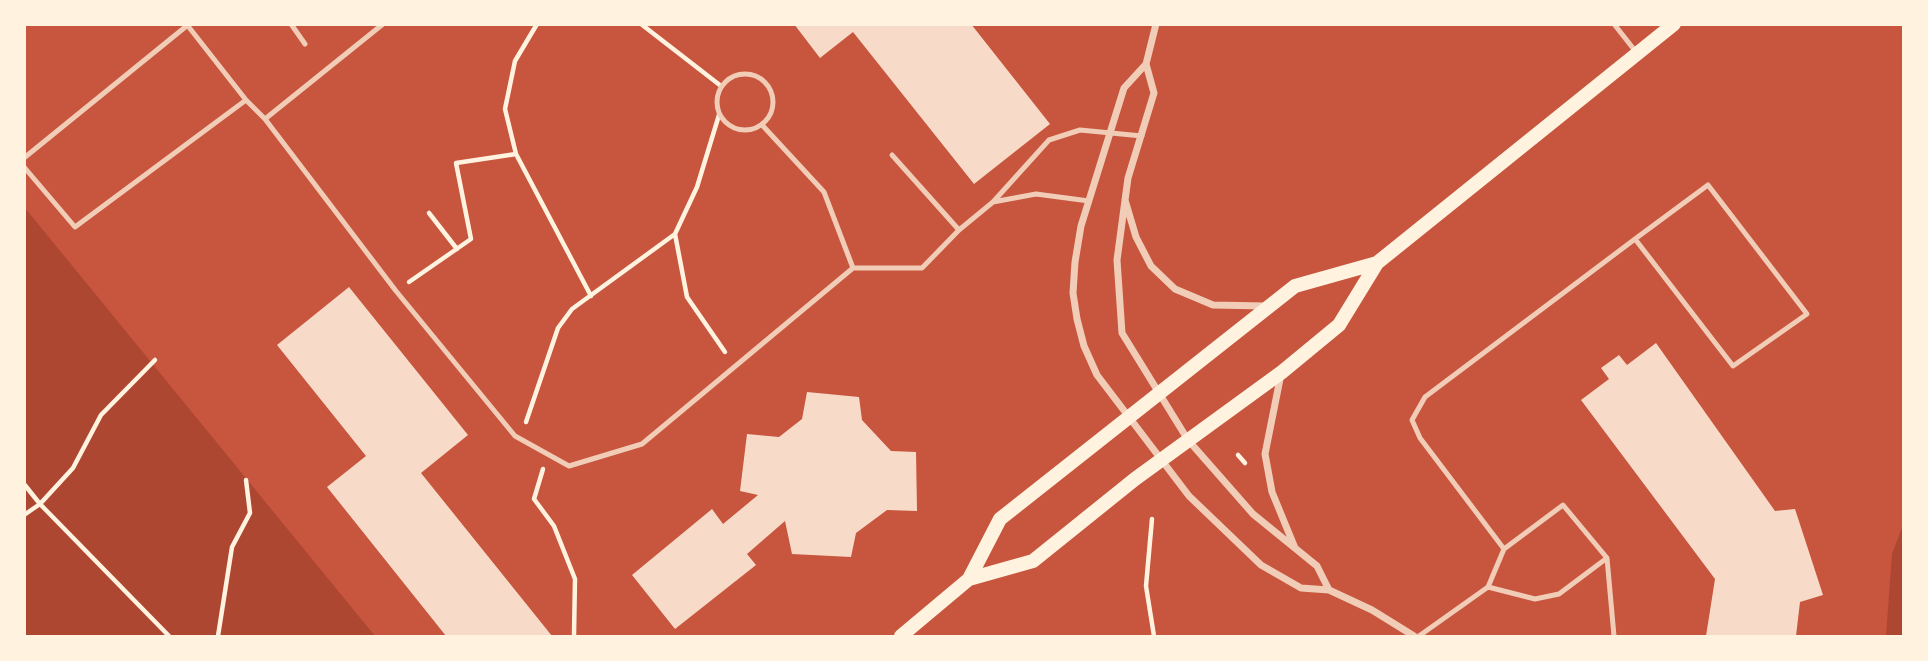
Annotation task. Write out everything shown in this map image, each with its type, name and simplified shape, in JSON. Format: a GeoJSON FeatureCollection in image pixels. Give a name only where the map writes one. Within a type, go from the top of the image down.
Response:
{"type":"FeatureCollection","features":[{"type":"Feature","properties":{"kind":"main road"},"geometry":{"type":"LineString","coordinates":[[969,579],[1033,561],[1161,460],[1282,372],[1339,325],[1377,263],[1674,24]]}},
{"type":"Feature","properties":{"kind":"main road"},"geometry":{"type":"LineString","coordinates":[[901,636],[969,579],[1000,519],[1295,286],[1377,263]]}},
{"type":"Feature","properties":{"kind":"street"},"geometry":{"type":"LineString","coordinates":[[1156,24],[1146,64],[1124,88],[1089,201],[1075,262],[1073,293],[1077,319],[1097,374],[1189,496],[1261,565],[1301,588],[1329,590],[1372,610],[1417,636]]}},
{"type":"Feature","properties":{"kind":"street"},"geometry":{"type":"LineString","coordinates":[[1146,64],[1154,93],[1125,197],[1116,260],[1122,333],[1188,440],[1253,514],[1296,552],[1317,566],[1329,590]]}},
{"type":"Feature","properties":{"kind":"street"},"geometry":{"type":"LineString","coordinates":[[1125,197],[1136,237],[1151,266],[1175,289],[1213,305],[1270,306]]}},
{"type":"Feature","properties":{"kind":"street"},"geometry":{"type":"LineString","coordinates":[[1282,372],[1271,412],[1265,454],[1276,504],[1296,552]]}},
{"type":"Feature","properties":{"kind":"lane"},"geometry":{"type":"LineString","coordinates":[[291,24],[305,44]]}},
{"type":"Feature","properties":{"kind":"lane"},"geometry":{"type":"LineString","coordinates":[[265,119],[383,24]]}},
{"type":"Feature","properties":{"kind":"lane"},"geometry":{"type":"LineString","coordinates":[[1614,24],[1638,54]]}},
{"type":"Feature","properties":{"kind":"lane"},"geometry":{"type":"LineString","coordinates":[[24,158],[189,25],[246,100],[265,119],[396,291],[515,436],[569,466],[642,444],[853,268],[922,268],[959,230],[993,202],[1049,140],[1080,130],[1142,136]]}},
{"type":"Feature","properties":{"kind":"lane"},"geometry":{"type":"LineString","coordinates":[[742,73],[766,81],[775,104],[763,127],[738,131],[719,115],[716,100],[721,86],[742,73]]}},
{"type":"Feature","properties":{"kind":"lane"},"geometry":{"type":"LineString","coordinates":[[24,167],[75,227],[246,100]]}},
{"type":"Feature","properties":{"kind":"lane"},"geometry":{"type":"LineString","coordinates":[[763,127],[824,192],[853,268]]}},
{"type":"Feature","properties":{"kind":"lane"},"geometry":{"type":"LineString","coordinates":[[892,155],[959,230]]}},
{"type":"Feature","properties":{"kind":"lane"},"geometry":{"type":"LineString","coordinates":[[1504,549],[1420,438],[1412,419],[1425,397],[1635,239],[1708,186],[1807,314],[1733,366],[1635,239]]}},
{"type":"Feature","properties":{"kind":"lane"},"geometry":{"type":"LineString","coordinates":[[993,202],[1036,194],[1089,201]]}},
{"type":"Feature","properties":{"kind":"lane"},"geometry":{"type":"LineString","coordinates":[[1417,636],[1488,587],[1504,549],[1563,505],[1607,558],[1614,636]]}},
{"type":"Feature","properties":{"kind":"lane"},"geometry":{"type":"LineString","coordinates":[[1488,587],[1535,599],[1559,594],[1607,558]]}},
{"type":"Feature","properties":{"kind":"path"},"geometry":{"type":"LineString","coordinates":[[537,24],[515,61],[505,108],[516,154],[591,296]]}},
{"type":"Feature","properties":{"kind":"path"},"geometry":{"type":"LineString","coordinates":[[641,24],[721,86]]}},
{"type":"Feature","properties":{"kind":"path"},"geometry":{"type":"LineString","coordinates":[[521,440],[541,369],[558,328],[572,309],[675,234],[697,187],[719,115]]}},
{"type":"Feature","properties":{"kind":"path"},"geometry":{"type":"LineString","coordinates":[[396,291],[471,239],[456,163],[516,154]]}},
{"type":"Feature","properties":{"kind":"path"},"geometry":{"type":"LineString","coordinates":[[429,213],[457,248]]}},
{"type":"Feature","properties":{"kind":"path"},"geometry":{"type":"LineString","coordinates":[[675,234],[687,297],[735,367]]}},
{"type":"Feature","properties":{"kind":"path"},"geometry":{"type":"LineString","coordinates":[[24,515],[40,504],[73,468],[101,415],[155,360]]}},
{"type":"Feature","properties":{"kind":"path"},"geometry":{"type":"LineString","coordinates":[[548,454],[534,499],[554,526],[575,579],[574,635]]}},
{"type":"Feature","properties":{"kind":"path"},"geometry":{"type":"LineString","coordinates":[[1237,468],[1245,463],[1238,455]]}},
{"type":"Feature","properties":{"kind":"path"},"geometry":{"type":"LineString","coordinates":[[218,636],[232,547],[250,513],[246,480]]}},
{"type":"Feature","properties":{"kind":"path"},"geometry":{"type":"LineString","coordinates":[[24,484],[40,504],[169,636]]}},
{"type":"Feature","properties":{"kind":"path"},"geometry":{"type":"LineString","coordinates":[[1153,519],[1146,586],[1154,636]]}},
{"type":"Feature","properties":{"kind":"shaded area"},"geometry":{"type":"Polygon","coordinates":[[[25,208],[375,636],[25,636],[25,208]]]}},
{"type":"Feature","properties":{"kind":"shaded area"},"geometry":{"type":"Polygon","coordinates":[[[1903,525],[1903,636],[1886,636],[1892,554],[1903,525]]]}},
{"type":"Feature","properties":{"kind":"building"},"geometry":{"type":"Polygon","coordinates":[[[794,24],[971,24],[1050,124],[974,184],[853,32],[820,58],[794,24]]]}},
{"type":"Feature","properties":{"kind":"building"},"geometry":{"type":"Polygon","coordinates":[[[349,287],[468,435],[421,473],[552,636],[446,636],[327,487],[366,456],[277,345],[349,287]]]}},
{"type":"Feature","properties":{"kind":"building"},"geometry":{"type":"Polygon","coordinates":[[[1656,343],[1775,511],[1795,509],[1823,595],[1800,602],[1796,636],[1706,636],[1715,579],[1581,400],[1609,379],[1601,368],[1619,355],[1627,365],[1656,343]]]}},
{"type":"Feature","properties":{"kind":"building"},"geometry":{"type":"Polygon","coordinates":[[[807,392],[859,397],[862,420],[891,451],[916,452],[917,511],[887,510],[856,533],[851,557],[792,554],[785,521],[747,554],[756,565],[675,629],[632,575],[712,509],[723,524],[758,495],[740,491],[747,434],[779,437],[802,419],[807,392]]]}}]}
